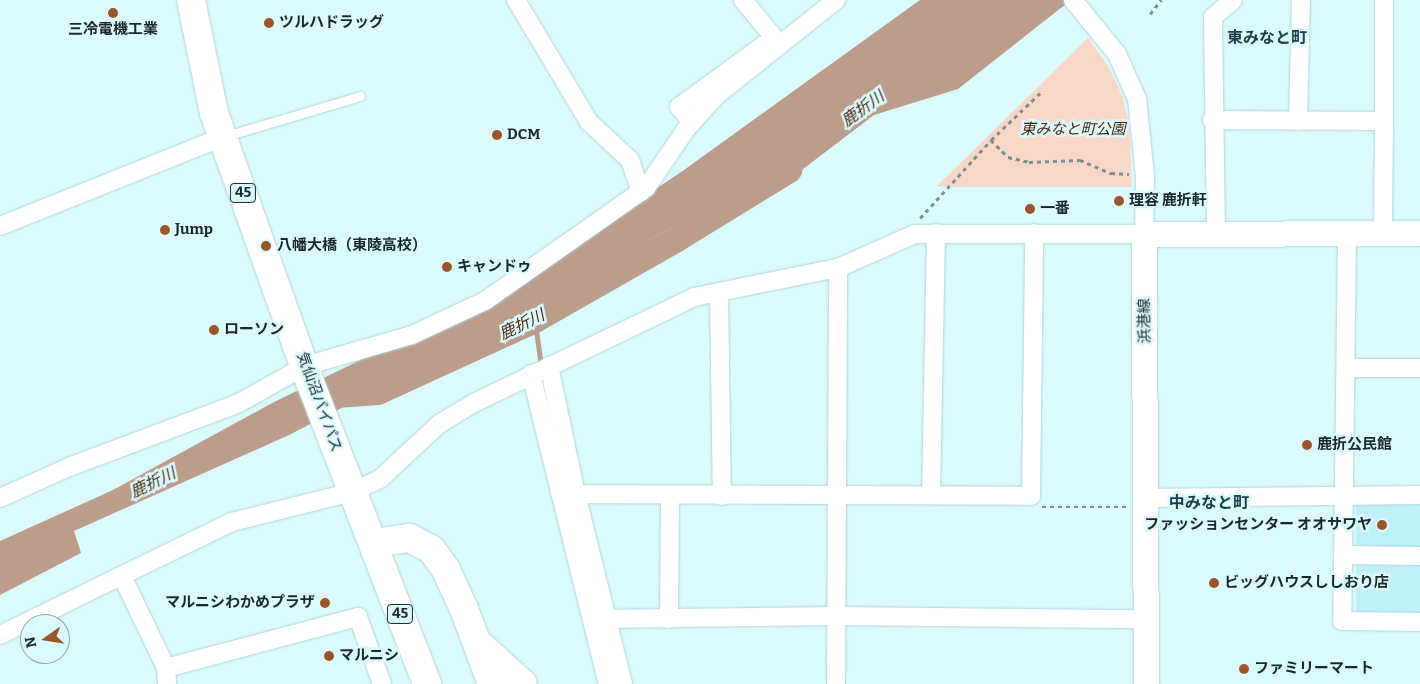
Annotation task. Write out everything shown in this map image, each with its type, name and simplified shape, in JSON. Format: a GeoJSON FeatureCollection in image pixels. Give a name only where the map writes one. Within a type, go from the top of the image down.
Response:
{"type":"FeatureCollection","features":[{"type":"Feature","properties":{"kind":"highway","name":"気仙沼バイパス"},"geometry":{"type":"LineString","coordinates":[[191,0],[202,62],[223,137],[308,374],[426,684]]}},
{"type":"Feature","properties":{"kind":"highway"},"geometry":{"type":"LineString","coordinates":[[373,543],[410,538],[431,549],[446,570],[492,684]]}},
{"type":"Feature","properties":{"kind":"highway"},"geometry":{"type":"LineString","coordinates":[[475,640],[523,684]]}},
{"type":"Feature","properties":{"kind":"street"},"geometry":{"type":"LineString","coordinates":[[743,0],[777,41]]}},
{"type":"Feature","properties":{"kind":"street"},"geometry":{"type":"LineString","coordinates":[[0,498],[68,467],[239,403],[412,334],[485,301],[641,192],[692,122],[718,94],[777,41],[817,0]]}},
{"type":"Feature","properties":{"kind":"street"},"geometry":{"type":"LineString","coordinates":[[777,41],[836,0]]}},
{"type":"Feature","properties":{"kind":"street"},"geometry":{"type":"LineString","coordinates":[[1073,0],[1117,54],[1132,84],[1142,126],[1145,176],[1144,234]]}},
{"type":"Feature","properties":{"kind":"street"},"geometry":{"type":"LineString","coordinates":[[1216,234],[1212,120],[1213,17],[1233,0]]}},
{"type":"Feature","properties":{"kind":"street"},"geometry":{"type":"LineString","coordinates":[[1298,120],[1300,0]]}},
{"type":"Feature","properties":{"kind":"street"},"geometry":{"type":"LineString","coordinates":[[1382,233],[1384,0]]}},
{"type":"Feature","properties":{"kind":"street"},"geometry":{"type":"LineString","coordinates":[[523,3],[589,122],[630,160],[641,192]]}},
{"type":"Feature","properties":{"kind":"street"},"geometry":{"type":"LineString","coordinates":[[1212,120],[1384,121]]}},
{"type":"Feature","properties":{"kind":"street"},"geometry":{"type":"LineString","coordinates":[[0,226],[223,137]]}},
{"type":"Feature","properties":{"kind":"street"},"geometry":{"type":"LineString","coordinates":[[931,494],[936,233]]}},
{"type":"Feature","properties":{"kind":"street"},"geometry":{"type":"LineString","coordinates":[[568,494],[722,496],[931,494],[1031,496],[1034,233]]}},
{"type":"Feature","properties":{"kind":"street"},"geometry":{"type":"LineString","coordinates":[[0,635],[232,522],[349,484],[380,480],[439,424],[530,374],[694,297],[838,268],[915,234],[1420,233]]}},
{"type":"Feature","properties":{"kind":"street","name":"浜港線"},"geometry":{"type":"LineString","coordinates":[[1144,234],[1146,684]]}},
{"type":"Feature","properties":{"kind":"street"},"geometry":{"type":"LineString","coordinates":[[1347,234],[1346,494],[1342,621],[1420,622]]}},
{"type":"Feature","properties":{"kind":"street"},"geometry":{"type":"LineString","coordinates":[[836,684],[838,616],[838,268]]}},
{"type":"Feature","properties":{"kind":"street"},"geometry":{"type":"LineString","coordinates":[[719,292],[722,496]]}},
{"type":"Feature","properties":{"kind":"street"},"geometry":{"type":"LineString","coordinates":[[550,366],[568,494]]}},
{"type":"Feature","properties":{"kind":"street"},"geometry":{"type":"LineString","coordinates":[[1347,368],[1420,368]]}},
{"type":"Feature","properties":{"kind":"street"},"geometry":{"type":"LineString","coordinates":[[530,374],[568,494],[601,620],[624,684]]}},
{"type":"Feature","properties":{"kind":"street"},"geometry":{"type":"LineString","coordinates":[[1145,498],[1346,494],[1420,495]]}},
{"type":"Feature","properties":{"kind":"street"},"geometry":{"type":"LineString","coordinates":[[669,619],[670,495]]}},
{"type":"Feature","properties":{"kind":"street"},"geometry":{"type":"LineString","coordinates":[[1344,555],[1420,556]]}},
{"type":"Feature","properties":{"kind":"street"},"geometry":{"type":"LineString","coordinates":[[122,576],[167,676],[358,617],[382,684]]}},
{"type":"Feature","properties":{"kind":"street"},"geometry":{"type":"LineString","coordinates":[[601,620],[838,616],[1146,619]]}},
{"type":"Feature","properties":{"kind":"street"},"geometry":{"type":"LineString","coordinates":[[601,620],[608,684]]}},
{"type":"Feature","properties":{"kind":"lane"},"geometry":{"type":"LineString","coordinates":[[223,137],[360,96]]}},
{"type":"Feature","properties":{"kind":"path"},"geometry":{"type":"LineString","coordinates":[[1150,14],[1160,0]]}},
{"type":"Feature","properties":{"kind":"path"},"geometry":{"type":"LineString","coordinates":[[915,234],[922,213],[1040,93]]}},
{"type":"Feature","properties":{"kind":"path"},"geometry":{"type":"LineString","coordinates":[[992,140],[1008,157],[1029,162],[1080,160],[1111,173],[1145,176]]}},
{"type":"Feature","properties":{"kind":"shaded area"},"geometry":{"type":"Polygon","coordinates":[[[1356,504],[1420,504],[1420,617],[1356,617],[1356,504]]]}},
{"type":"Feature","properties":{"kind":"green space","name":"東みなと町公園"},"geometry":{"type":"Polygon","coordinates":[[[1088,38],[1108,66],[1121,93],[1129,123],[1132,187],[936,187],[1088,38]]]}},
{"type":"Feature","properties":{"kind":"water"},"geometry":{"type":"Polygon","coordinates":[[[920,0],[1071,0],[958,89],[874,115],[786,182],[712,204],[484,335],[289,435],[74,531],[81,553],[0,595],[0,541],[113,490],[274,402],[507,289],[684,170],[920,0]]]}},
{"type":"Feature","properties":{"kind":"waterway","name":"鹿折川"},"geometry":{"type":"LineString","coordinates":[[335,395],[378,392],[535,320],[677,239],[789,170]]}},
{"type":"Feature","properties":{"kind":"waterway"},"geometry":{"type":"LineString","coordinates":[[535,320],[541,362]]}},
{"type":"Feature","properties":{"kind":"place","name":"三冷電機工業"},"geometry":{"type":"Point","coordinates":[113,13]}},
{"type":"Feature","properties":{"kind":"place","name":"ツルハドラッグ"},"geometry":{"type":"Point","coordinates":[269,23]}},
{"type":"Feature","properties":{"kind":"place","name":"DCM"},"geometry":{"type":"Point","coordinates":[497,135]}},
{"type":"Feature","properties":{"kind":"place","name":"理容 鹿折軒"},"geometry":{"type":"Point","coordinates":[1119,201]}},
{"type":"Feature","properties":{"kind":"place","name":"一番"},"geometry":{"type":"Point","coordinates":[1030,209]}},
{"type":"Feature","properties":{"kind":"place","name":"Jump"},"geometry":{"type":"Point","coordinates":[165,230]}},
{"type":"Feature","properties":{"kind":"place","name":"八幡大橋（東陵高校）"},"geometry":{"type":"Point","coordinates":[266,246]}},
{"type":"Feature","properties":{"kind":"place","name":"キャンドゥ"},"geometry":{"type":"Point","coordinates":[447,267]}},
{"type":"Feature","properties":{"kind":"place","name":"ローソン"},"geometry":{"type":"Point","coordinates":[214,330]}},
{"type":"Feature","properties":{"kind":"place","name":"鹿折公民館"},"geometry":{"type":"Point","coordinates":[1307,445]}},
{"type":"Feature","properties":{"kind":"place","name":"ファッションセンター オオサワヤ"},"geometry":{"type":"Point","coordinates":[1382,525]}},
{"type":"Feature","properties":{"kind":"place","name":"ビッグハウスししおり店"},"geometry":{"type":"Point","coordinates":[1214,583]}},
{"type":"Feature","properties":{"kind":"place","name":"マルニシわかめプラザ"},"geometry":{"type":"Point","coordinates":[325,603]}},
{"type":"Feature","properties":{"kind":"place","name":"マルニシ"},"geometry":{"type":"Point","coordinates":[329,656]}},
{"type":"Feature","properties":{"kind":"place","name":"ファミリーマート"},"geometry":{"type":"Point","coordinates":[1244,669]}},
{"type":"Feature","properties":{"kind":"district","name":"東みなと町"},"geometry":{"type":"Point","coordinates":[1267,38]}},
{"type":"Feature","properties":{"kind":"district","name":"中みなと町"},"geometry":{"type":"Point","coordinates":[1209,503]}}]}
